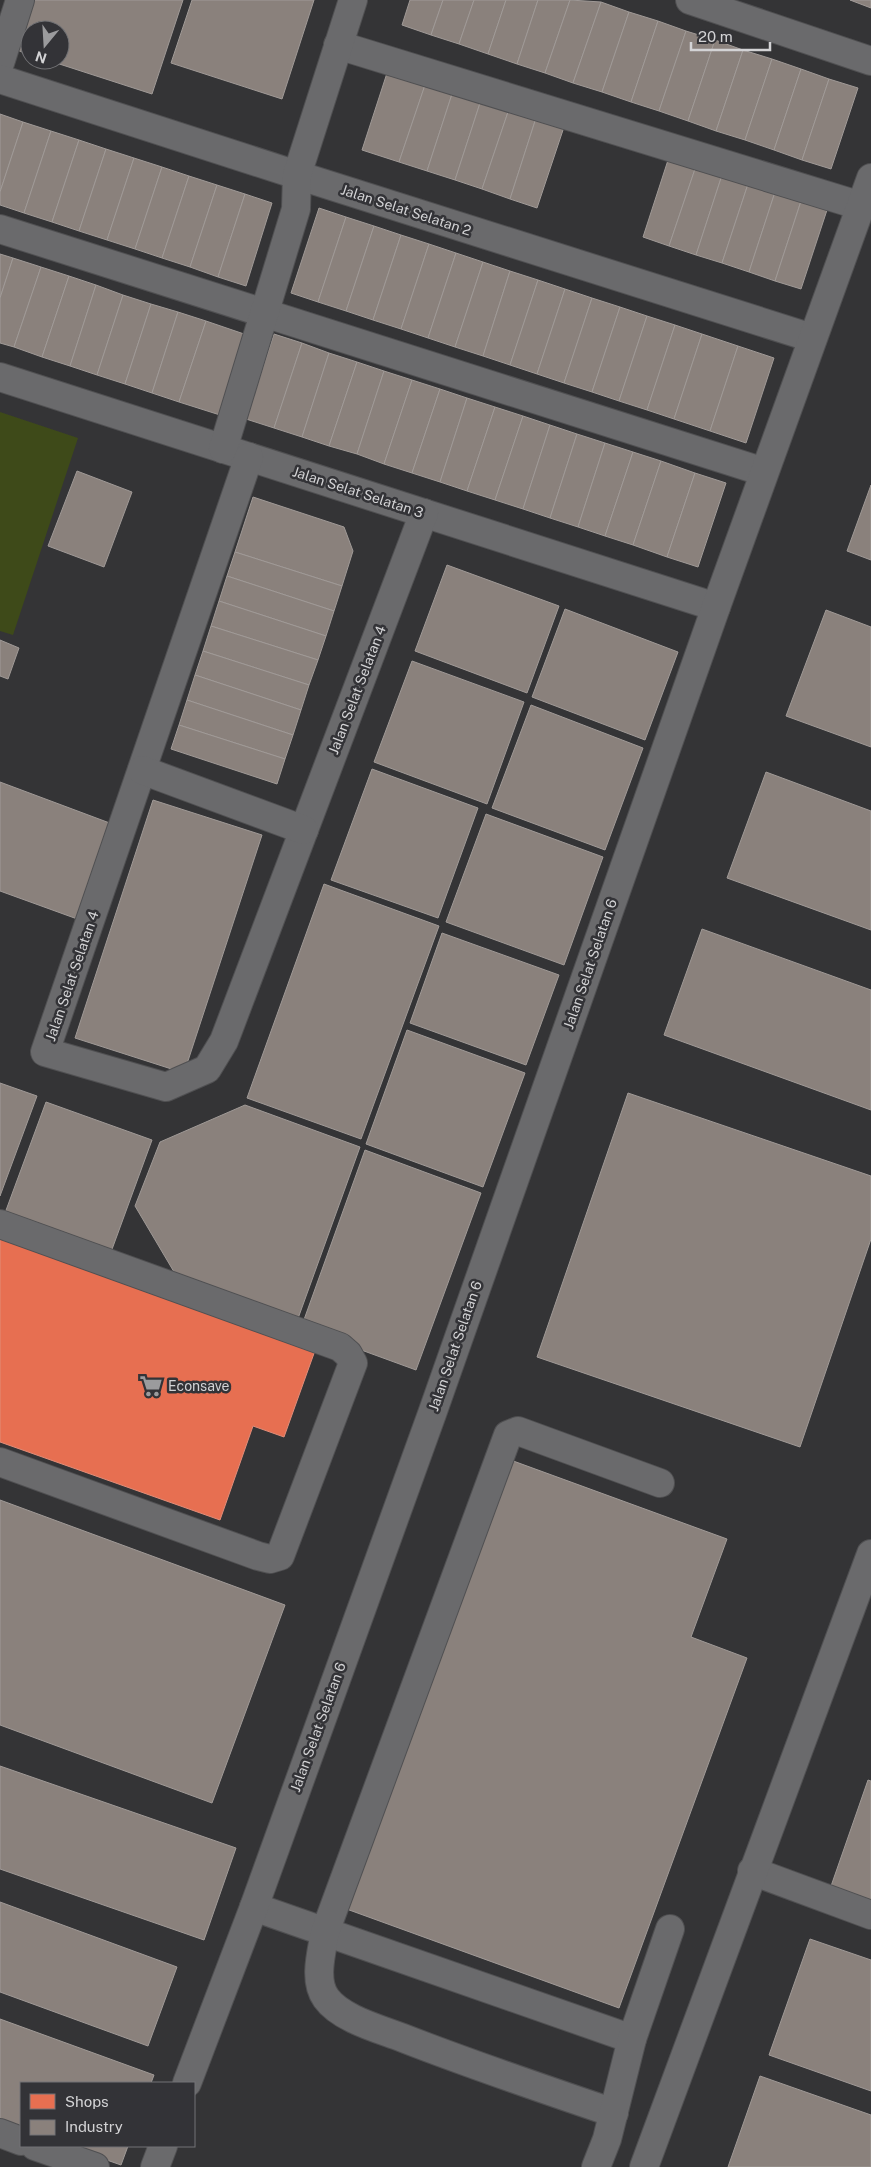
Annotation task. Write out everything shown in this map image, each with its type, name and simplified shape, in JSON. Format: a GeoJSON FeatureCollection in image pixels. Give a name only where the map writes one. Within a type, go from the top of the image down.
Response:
{"type":"FeatureCollection","features":[{"type":"Feature","properties":{"kind":"street"},"geometry":{"type":"LineString","coordinates":[[0,63],[20,0]]}},
{"type":"Feature","properties":{"kind":"street"},"geometry":{"type":"LineString","coordinates":[[223,449],[296,209],[297,176],[353,0]]}},
{"type":"Feature","properties":{"kind":"street"},"geometry":{"type":"LineString","coordinates":[[690,0],[871,61]]}},
{"type":"Feature","properties":{"kind":"street"},"geometry":{"type":"LineString","coordinates":[[338,45],[861,206]]}},
{"type":"Feature","properties":{"kind":"street","name":"Jalan Selat Selatan 2"},"geometry":{"type":"LineString","coordinates":[[0,79],[297,176],[812,338]]}},
{"type":"Feature","properties":{"kind":"street","name":"Jalan Selat Selatan 6"},"geometry":{"type":"LineString","coordinates":[[187,2082],[254,1907],[439,1392],[716,606],[871,178]]}},
{"type":"Feature","properties":{"kind":"street"},"geometry":{"type":"LineString","coordinates":[[0,229],[764,472]]}},
{"type":"Feature","properties":{"kind":"street","name":"Jalan Selat Selatan 3"},"geometry":{"type":"LineString","coordinates":[[0,377],[716,606]]}},
{"type":"Feature","properties":{"kind":"street","name":"Jalan Selat Selatan 4"},"geometry":{"type":"LineString","coordinates":[[249,457],[46,1052],[166,1087],[207,1070],[224,1042],[424,513]]}},
{"type":"Feature","properties":{"kind":"street"},"geometry":{"type":"LineString","coordinates":[[142,770],[304,830]]}},
{"type":"Feature","properties":{"kind":"street"},"geometry":{"type":"LineString","coordinates":[[0,1224],[340,1347],[348,1354],[353,1363],[280,1556],[270,1558],[258,1556],[0,1462]]}},
{"type":"Feature","properties":{"kind":"street"},"geometry":{"type":"LineString","coordinates":[[614,2113],[453,2058],[353,2018],[325,1998],[321,1986],[319,1966],[326,1932],[508,1435],[518,1432],[660,1483]]}},
{"type":"Feature","properties":{"kind":"street"},"geometry":{"type":"LineString","coordinates":[[644,2167],[871,1554]]}},
{"type":"Feature","properties":{"kind":"street"},"geometry":{"type":"LineString","coordinates":[[752,1872],[871,1915]]}},
{"type":"Feature","properties":{"kind":"street"},"geometry":{"type":"LineString","coordinates":[[254,1907],[632,2039]]}},
{"type":"Feature","properties":{"kind":"street"},"geometry":{"type":"LineString","coordinates":[[596,2167],[614,2113],[632,2039],[670,1929]]}},
{"type":"Feature","properties":{"kind":"street"},"geometry":{"type":"LineString","coordinates":[[0,2133],[20,2141]]}},
{"type":"Feature","properties":{"kind":"street"},"geometry":{"type":"LineString","coordinates":[[38,2147],[95,2167]]}},
{"type":"Feature","properties":{"kind":"street"},"geometry":{"type":"LineString","coordinates":[[155,2167],[164,2147]]}},
{"type":"Feature","properties":{"kind":"green space"},"geometry":{"type":"Polygon","coordinates":[[[0,412],[78,438],[13,635],[0,631],[0,412]]]}},
{"type":"Feature","properties":{"kind":"building: Shops","name":"Econsave"},"geometry":{"type":"Polygon","coordinates":[[[0,1232],[317,1345],[284,1437],[253,1426],[220,1520],[0,1442],[0,1232]]]}},
{"type":"Feature","properties":{"kind":"building: Industry"},"geometry":{"type":"Polygon","coordinates":[[[34,0],[183,0],[152,94],[70,67],[70,20],[27,20],[34,0]]]}},
{"type":"Feature","properties":{"kind":"building: Industry"},"geometry":{"type":"Polygon","coordinates":[[[192,0],[314,0],[282,99],[171,63],[192,0]]]}},
{"type":"Feature","properties":{"kind":"building: Industry"},"geometry":{"type":"Polygon","coordinates":[[[410,0],[443,0],[431,35],[402,25],[410,0]]]}},
{"type":"Feature","properties":{"kind":"building: Industry"},"geometry":{"type":"Polygon","coordinates":[[[443,0],[474,0],[459,44],[431,35],[443,0]]]}},
{"type":"Feature","properties":{"kind":"building: Industry"},"geometry":{"type":"Polygon","coordinates":[[[474,0],[506,0],[488,54],[459,44],[474,0]]]}},
{"type":"Feature","properties":{"kind":"building: Industry"},"geometry":{"type":"Polygon","coordinates":[[[506,0],[538,0],[517,64],[488,54],[506,0]]]}},
{"type":"Feature","properties":{"kind":"building: Industry"},"geometry":{"type":"Polygon","coordinates":[[[538,0],[570,0],[545,73],[517,64],[538,0]]]}},
{"type":"Feature","properties":{"kind":"building: Industry"},"geometry":{"type":"Polygon","coordinates":[[[570,0],[601,2],[573,83],[545,73],[570,0]]]}},
{"type":"Feature","properties":{"kind":"building: Industry"},"geometry":{"type":"Polygon","coordinates":[[[850,0],[871,0],[871,8],[850,0]]]}},
{"type":"Feature","properties":{"kind":"building: Industry"},"geometry":{"type":"Polygon","coordinates":[[[601,2],[629,12],[602,92],[573,83],[601,2]]]}},
{"type":"Feature","properties":{"kind":"building: Industry"},"geometry":{"type":"Polygon","coordinates":[[[629,12],[658,21],[631,102],[602,92],[629,12]]]}},
{"type":"Feature","properties":{"kind":"building: Industry"},"geometry":{"type":"Polygon","coordinates":[[[658,21],[686,31],[659,111],[631,102],[658,21]]]}},
{"type":"Feature","properties":{"kind":"building: Industry"},"geometry":{"type":"Polygon","coordinates":[[[686,31],[715,40],[688,121],[659,111],[686,31]]]}},
{"type":"Feature","properties":{"kind":"building: Industry"},"geometry":{"type":"Polygon","coordinates":[[[715,40],[743,50],[716,131],[688,121],[715,40]]]}},
{"type":"Feature","properties":{"kind":"building: Industry"},"geometry":{"type":"Polygon","coordinates":[[[743,50],[772,59],[745,140],[716,131],[743,50]]]}},
{"type":"Feature","properties":{"kind":"building: Industry"},"geometry":{"type":"Polygon","coordinates":[[[772,59],[801,69],[774,150],[745,140],[772,59]]]}},
{"type":"Feature","properties":{"kind":"building: Industry"},"geometry":{"type":"Polygon","coordinates":[[[801,69],[829,79],[802,160],[774,150],[801,69]]]}},
{"type":"Feature","properties":{"kind":"building: Industry"},"geometry":{"type":"Polygon","coordinates":[[[388,70],[426,82],[399,162],[362,150],[388,70]]]}},
{"type":"Feature","properties":{"kind":"building: Industry"},"geometry":{"type":"Polygon","coordinates":[[[829,79],[858,88],[831,169],[802,160],[829,79]]]}},
{"type":"Feature","properties":{"kind":"building: Industry"},"geometry":{"type":"Polygon","coordinates":[[[426,82],[453,91],[427,171],[399,162],[426,82]]]}},
{"type":"Feature","properties":{"kind":"building: Industry"},"geometry":{"type":"Polygon","coordinates":[[[453,91],[481,100],[455,180],[427,171],[453,91]]]}},
{"type":"Feature","properties":{"kind":"building: Industry"},"geometry":{"type":"Polygon","coordinates":[[[481,100],[509,109],[482,189],[455,180],[481,100]]]}},
{"type":"Feature","properties":{"kind":"building: Industry"},"geometry":{"type":"Polygon","coordinates":[[[509,109],[536,118],[510,199],[482,189],[509,109]]]}},
{"type":"Feature","properties":{"kind":"building: Industry"},"geometry":{"type":"Polygon","coordinates":[[[0,114],[23,122],[0,192],[0,114]]]}},
{"type":"Feature","properties":{"kind":"building: Industry"},"geometry":{"type":"Polygon","coordinates":[[[536,118],[564,127],[537,208],[510,199],[536,118]]]}},
{"type":"Feature","properties":{"kind":"building: Industry"},"geometry":{"type":"Polygon","coordinates":[[[23,122],[51,131],[24,213],[0,205],[0,192],[23,122]]]}},
{"type":"Feature","properties":{"kind":"building: Industry"},"geometry":{"type":"Polygon","coordinates":[[[51,131],[79,140],[52,222],[24,213],[51,131]]]}},
{"type":"Feature","properties":{"kind":"building: Industry"},"geometry":{"type":"Polygon","coordinates":[[[79,140],[106,149],[79,231],[52,222],[79,140]]]}},
{"type":"Feature","properties":{"kind":"building: Industry"},"geometry":{"type":"Polygon","coordinates":[[[106,149],[134,158],[107,240],[79,231],[106,149]]]}},
{"type":"Feature","properties":{"kind":"building: Industry"},"geometry":{"type":"Polygon","coordinates":[[[670,154],[697,163],[669,246],[643,237],[670,154]]]}},
{"type":"Feature","properties":{"kind":"building: Industry"},"geometry":{"type":"Polygon","coordinates":[[[134,158],[162,167],[135,249],[107,240],[134,158]]]}},
{"type":"Feature","properties":{"kind":"building: Industry"},"geometry":{"type":"Polygon","coordinates":[[[697,163],[723,172],[696,255],[669,246],[697,163]]]}},
{"type":"Feature","properties":{"kind":"building: Industry"},"geometry":{"type":"Polygon","coordinates":[[[162,167],[189,176],[162,258],[135,249],[162,167]]]}},
{"type":"Feature","properties":{"kind":"building: Industry"},"geometry":{"type":"Polygon","coordinates":[[[723,172],[749,181],[722,263],[696,255],[723,172]]]}},
{"type":"Feature","properties":{"kind":"building: Industry"},"geometry":{"type":"Polygon","coordinates":[[[189,176],[217,185],[190,267],[162,258],[189,176]]]}},
{"type":"Feature","properties":{"kind":"building: Industry"},"geometry":{"type":"Polygon","coordinates":[[[749,181],[776,189],[749,272],[722,263],[749,181]]]}},
{"type":"Feature","properties":{"kind":"building: Industry"},"geometry":{"type":"Polygon","coordinates":[[[217,185],[245,194],[218,277],[190,267],[217,185]]]}},
{"type":"Feature","properties":{"kind":"building: Industry"},"geometry":{"type":"Polygon","coordinates":[[[776,189],[802,198],[775,281],[749,272],[776,189]]]}},
{"type":"Feature","properties":{"kind":"building: Industry"},"geometry":{"type":"Polygon","coordinates":[[[245,194],[272,203],[246,286],[218,277],[245,194]]]}},
{"type":"Feature","properties":{"kind":"building: Industry"},"geometry":{"type":"Polygon","coordinates":[[[802,198],[828,207],[801,289],[775,281],[802,198]]]}},
{"type":"Feature","properties":{"kind":"building: Industry"},"geometry":{"type":"Polygon","coordinates":[[[319,208],[346,217],[318,302],[291,293],[319,208]]]}},
{"type":"Feature","properties":{"kind":"building: Industry"},"geometry":{"type":"Polygon","coordinates":[[[346,217],[374,226],[346,311],[318,302],[346,217]]]}},
{"type":"Feature","properties":{"kind":"building: Industry"},"geometry":{"type":"Polygon","coordinates":[[[374,226],[401,235],[373,320],[346,311],[374,226]]]}},
{"type":"Feature","properties":{"kind":"building: Industry"},"geometry":{"type":"Polygon","coordinates":[[[401,235],[429,244],[401,329],[373,320],[401,235]]]}},
{"type":"Feature","properties":{"kind":"building: Industry"},"geometry":{"type":"Polygon","coordinates":[[[429,244],[456,253],[428,338],[401,329],[429,244]]]}},
{"type":"Feature","properties":{"kind":"building: Industry"},"geometry":{"type":"Polygon","coordinates":[[[456,253],[483,262],[455,347],[428,338],[456,253]]]}},
{"type":"Feature","properties":{"kind":"building: Industry"},"geometry":{"type":"Polygon","coordinates":[[[0,254],[13,258],[0,298],[0,254]]]}},
{"type":"Feature","properties":{"kind":"building: Industry"},"geometry":{"type":"Polygon","coordinates":[[[13,258],[41,267],[14,347],[0,343],[0,298],[13,258]]]}},
{"type":"Feature","properties":{"kind":"building: Industry"},"geometry":{"type":"Polygon","coordinates":[[[483,262],[510,271],[483,356],[455,347],[483,262]]]}},
{"type":"Feature","properties":{"kind":"building: Industry"},"geometry":{"type":"Polygon","coordinates":[[[41,267],[69,276],[42,357],[14,347],[41,267]]]}},
{"type":"Feature","properties":{"kind":"building: Industry"},"geometry":{"type":"Polygon","coordinates":[[[510,271],[538,280],[510,365],[483,356],[510,271]]]}},
{"type":"Feature","properties":{"kind":"building: Industry"},"geometry":{"type":"Polygon","coordinates":[[[69,276],[96,285],[70,366],[42,357],[69,276]]]}},
{"type":"Feature","properties":{"kind":"building: Industry"},"geometry":{"type":"Polygon","coordinates":[[[538,280],[565,289],[537,374],[510,365],[538,280]]]}},
{"type":"Feature","properties":{"kind":"building: Industry"},"geometry":{"type":"Polygon","coordinates":[[[96,285],[123,295],[97,375],[70,366],[96,285]]]}},
{"type":"Feature","properties":{"kind":"building: Industry"},"geometry":{"type":"Polygon","coordinates":[[[565,289],[592,298],[564,383],[537,374],[565,289]]]}},
{"type":"Feature","properties":{"kind":"building: Industry"},"geometry":{"type":"Polygon","coordinates":[[[123,295],[151,304],[125,384],[97,375],[123,295]]]}},
{"type":"Feature","properties":{"kind":"building: Industry"},"geometry":{"type":"Polygon","coordinates":[[[592,298],[620,307],[592,392],[564,383],[592,298]]]}},
{"type":"Feature","properties":{"kind":"building: Industry"},"geometry":{"type":"Polygon","coordinates":[[[151,304],[178,312],[152,393],[125,384],[151,304]]]}},
{"type":"Feature","properties":{"kind":"building: Industry"},"geometry":{"type":"Polygon","coordinates":[[[620,307],[647,316],[619,401],[592,392],[620,307]]]}},
{"type":"Feature","properties":{"kind":"building: Industry"},"geometry":{"type":"Polygon","coordinates":[[[178,312],[206,321],[179,402],[152,393],[178,312]]]}},
{"type":"Feature","properties":{"kind":"building: Industry"},"geometry":{"type":"Polygon","coordinates":[[[647,316],[675,325],[647,410],[619,401],[647,316]]]}},
{"type":"Feature","properties":{"kind":"building: Industry"},"geometry":{"type":"Polygon","coordinates":[[[206,321],[247,335],[220,415],[179,402],[206,321]]]}},
{"type":"Feature","properties":{"kind":"building: Industry"},"geometry":{"type":"Polygon","coordinates":[[[675,325],[702,334],[674,419],[647,410],[675,325]]]}},
{"type":"Feature","properties":{"kind":"building: Industry"},"geometry":{"type":"Polygon","coordinates":[[[274,334],[302,343],[274,428],[246,419],[274,334]]]}},
{"type":"Feature","properties":{"kind":"building: Industry"},"geometry":{"type":"Polygon","coordinates":[[[702,334],[738,346],[710,431],[674,419],[702,334]]]}},
{"type":"Feature","properties":{"kind":"building: Industry"},"geometry":{"type":"Polygon","coordinates":[[[302,343],[329,353],[302,437],[274,428],[302,343]]]}},
{"type":"Feature","properties":{"kind":"building: Industry"},"geometry":{"type":"Polygon","coordinates":[[[738,346],[774,358],[746,443],[710,431],[738,346]]]}},
{"type":"Feature","properties":{"kind":"building: Industry"},"geometry":{"type":"Polygon","coordinates":[[[329,353],[357,362],[329,446],[302,437],[329,353]]]}},
{"type":"Feature","properties":{"kind":"building: Industry"},"geometry":{"type":"Polygon","coordinates":[[[357,362],[384,371],[357,454],[329,446],[357,362]]]}},
{"type":"Feature","properties":{"kind":"building: Industry"},"geometry":{"type":"Polygon","coordinates":[[[384,371],[412,380],[384,464],[357,454],[384,371]]]}},
{"type":"Feature","properties":{"kind":"building: Industry"},"geometry":{"type":"Polygon","coordinates":[[[412,380],[440,389],[412,473],[384,464],[412,380]]]}},
{"type":"Feature","properties":{"kind":"building: Industry"},"geometry":{"type":"Polygon","coordinates":[[[440,389],[467,398],[440,482],[412,473],[440,389]]]}},
{"type":"Feature","properties":{"kind":"building: Industry"},"geometry":{"type":"Polygon","coordinates":[[[467,398],[495,407],[467,491],[440,482],[467,398]]]}},
{"type":"Feature","properties":{"kind":"building: Industry"},"geometry":{"type":"Polygon","coordinates":[[[495,407],[523,416],[495,500],[467,491],[495,407]]]}},
{"type":"Feature","properties":{"kind":"building: Industry"},"geometry":{"type":"Polygon","coordinates":[[[523,416],[550,425],[523,509],[495,500],[523,416]]]}},
{"type":"Feature","properties":{"kind":"building: Industry"},"geometry":{"type":"Polygon","coordinates":[[[550,425],[577,434],[550,518],[523,509],[550,425]]]}},
{"type":"Feature","properties":{"kind":"building: Industry"},"geometry":{"type":"Polygon","coordinates":[[[577,434],[605,443],[578,527],[550,518],[577,434]]]}},
{"type":"Feature","properties":{"kind":"building: Industry"},"geometry":{"type":"Polygon","coordinates":[[[605,443],[633,452],[605,536],[578,527],[605,443]]]}},
{"type":"Feature","properties":{"kind":"building: Industry"},"geometry":{"type":"Polygon","coordinates":[[[633,452],[661,461],[633,545],[605,536],[633,452]]]}},
{"type":"Feature","properties":{"kind":"building: Industry"},"geometry":{"type":"Polygon","coordinates":[[[661,461],[695,473],[667,557],[633,545],[661,461]]]}},
{"type":"Feature","properties":{"kind":"building: Industry"},"geometry":{"type":"Polygon","coordinates":[[[77,471],[132,492],[104,567],[48,546],[77,471]]]}},
{"type":"Feature","properties":{"kind":"building: Industry"},"geometry":{"type":"Polygon","coordinates":[[[695,473],[726,483],[698,567],[667,557],[695,473]]]}},
{"type":"Feature","properties":{"kind":"building: Industry"},"geometry":{"type":"Polygon","coordinates":[[[871,485],[871,560],[847,551],[871,485]]]}},
{"type":"Feature","properties":{"kind":"building: Industry"},"geometry":{"type":"Polygon","coordinates":[[[253,497],[344,527],[353,551],[342,586],[235,552],[253,497]]]}},
{"type":"Feature","properties":{"kind":"building: Industry"},"geometry":{"type":"Polygon","coordinates":[[[235,552],[342,586],[334,611],[227,576],[235,552]]]}},
{"type":"Feature","properties":{"kind":"building: Industry"},"geometry":{"type":"Polygon","coordinates":[[[447,565],[559,606],[527,693],[415,651],[447,565]]]}},
{"type":"Feature","properties":{"kind":"building: Industry"},"geometry":{"type":"Polygon","coordinates":[[[227,576],[334,611],[326,636],[219,601],[227,576]]]}},
{"type":"Feature","properties":{"kind":"building: Industry"},"geometry":{"type":"Polygon","coordinates":[[[219,601],[326,636],[318,660],[211,626],[219,601]]]}},
{"type":"Feature","properties":{"kind":"building: Industry"},"geometry":{"type":"Polygon","coordinates":[[[565,609],[678,652],[645,740],[532,697],[565,609]]]}},
{"type":"Feature","properties":{"kind":"building: Industry"},"geometry":{"type":"Polygon","coordinates":[[[826,610],[871,627],[871,747],[786,716],[826,610]]]}},
{"type":"Feature","properties":{"kind":"building: Industry"},"geometry":{"type":"Polygon","coordinates":[[[211,626],[318,660],[309,685],[203,651],[211,626]]]}},
{"type":"Feature","properties":{"kind":"building: Industry"},"geometry":{"type":"Polygon","coordinates":[[[0,640],[19,648],[8,679],[0,676],[0,640]]]}},
{"type":"Feature","properties":{"kind":"building: Industry"},"geometry":{"type":"Polygon","coordinates":[[[203,651],[309,685],[301,710],[195,675],[203,651]]]}},
{"type":"Feature","properties":{"kind":"building: Industry"},"geometry":{"type":"Polygon","coordinates":[[[412,661],[524,702],[487,804],[374,762],[412,661]]]}},
{"type":"Feature","properties":{"kind":"building: Industry"},"geometry":{"type":"Polygon","coordinates":[[[195,675],[301,710],[293,735],[187,700],[195,675]]]}},
{"type":"Feature","properties":{"kind":"building: Industry"},"geometry":{"type":"Polygon","coordinates":[[[187,700],[293,735],[285,759],[179,725],[187,700]]]}},
{"type":"Feature","properties":{"kind":"building: Industry"},"geometry":{"type":"Polygon","coordinates":[[[531,705],[643,748],[605,850],[492,808],[531,705]]]}},
{"type":"Feature","properties":{"kind":"building: Industry"},"geometry":{"type":"Polygon","coordinates":[[[179,725],[285,759],[277,784],[171,749],[179,725]]]}},
{"type":"Feature","properties":{"kind":"building: Industry"},"geometry":{"type":"Polygon","coordinates":[[[372,769],[478,808],[438,918],[331,880],[372,769]]]}},
{"type":"Feature","properties":{"kind":"building: Industry"},"geometry":{"type":"Polygon","coordinates":[[[766,772],[871,811],[871,930],[727,878],[766,772]]]}},
{"type":"Feature","properties":{"kind":"building: Industry"},"geometry":{"type":"Polygon","coordinates":[[[0,782],[115,825],[80,920],[0,891],[0,782]]]}},
{"type":"Feature","properties":{"kind":"building: Industry"},"geometry":{"type":"Polygon","coordinates":[[[153,800],[262,835],[184,1073],[75,1038],[153,800]]]}},
{"type":"Feature","properties":{"kind":"building: Industry"},"geometry":{"type":"Polygon","coordinates":[[[486,814],[603,857],[564,965],[446,922],[486,814]]]}},
{"type":"Feature","properties":{"kind":"building: Industry"},"geometry":{"type":"Polygon","coordinates":[[[324,884],[439,926],[361,1139],[247,1098],[324,884]]]}},
{"type":"Feature","properties":{"kind":"building: Industry"},"geometry":{"type":"Polygon","coordinates":[[[702,929],[871,990],[871,1110],[664,1035],[702,929]]]}},
{"type":"Feature","properties":{"kind":"building: Industry"},"geometry":{"type":"Polygon","coordinates":[[[442,933],[559,975],[526,1065],[410,1023],[442,933]]]}},
{"type":"Feature","properties":{"kind":"building: Industry"},"geometry":{"type":"Polygon","coordinates":[[[407,1030],[525,1073],[483,1187],[366,1144],[407,1030]]]}},
{"type":"Feature","properties":{"kind":"building: Industry"},"geometry":{"type":"Polygon","coordinates":[[[0,1083],[37,1096],[0,1196],[0,1083]]]}},
{"type":"Feature","properties":{"kind":"building: Industry"},"geometry":{"type":"Polygon","coordinates":[[[628,1093],[871,1176],[871,1239],[800,1447],[537,1357],[628,1093]]]}},
{"type":"Feature","properties":{"kind":"building: Industry"},"geometry":{"type":"Polygon","coordinates":[[[46,1102],[152,1140],[111,1252],[5,1213],[46,1102]]]}},
{"type":"Feature","properties":{"kind":"building: Industry"},"geometry":{"type":"Polygon","coordinates":[[[245,1105],[360,1147],[296,1324],[180,1282],[135,1206],[160,1142],[245,1105]]]}},
{"type":"Feature","properties":{"kind":"building: Industry"},"geometry":{"type":"Polygon","coordinates":[[[365,1150],[481,1193],[416,1370],[301,1328],[365,1150]]]}},
{"type":"Feature","properties":{"kind":"building: Industry"},"geometry":{"type":"Polygon","coordinates":[[[505,1458],[727,1539],[691,1637],[747,1658],[619,2008],[341,1907],[505,1458]]]}},
{"type":"Feature","properties":{"kind":"building: Industry"},"geometry":{"type":"Polygon","coordinates":[[[0,1500],[285,1605],[212,1803],[0,1725],[0,1500]]]}},
{"type":"Feature","properties":{"kind":"building: Industry"},"geometry":{"type":"Polygon","coordinates":[[[0,1766],[236,1848],[204,1940],[0,1869],[0,1766]]]}},
{"type":"Feature","properties":{"kind":"building: Industry"},"geometry":{"type":"Polygon","coordinates":[[[868,1780],[871,1781],[871,1903],[830,1889],[868,1780]]]}},
{"type":"Feature","properties":{"kind":"building: Industry"},"geometry":{"type":"Polygon","coordinates":[[[0,1902],[177,1967],[148,2046],[0,1992],[0,1902]]]}},
{"type":"Feature","properties":{"kind":"building: Industry"},"geometry":{"type":"Polygon","coordinates":[[[810,1939],[871,1960],[871,2091],[769,2055],[810,1939]]]}},
{"type":"Feature","properties":{"kind":"building: Industry"},"geometry":{"type":"Polygon","coordinates":[[[0,2019],[154,2075],[151,2082],[20,2082],[20,2129],[0,2121],[0,2019]]]}},
{"type":"Feature","properties":{"kind":"building: Industry"},"geometry":{"type":"Polygon","coordinates":[[[760,2076],[871,2115],[871,2167],[728,2167],[760,2076]]]}},
{"type":"Feature","properties":{"kind":"building: Industry"},"geometry":{"type":"Polygon","coordinates":[[[70,2147],[128,2147],[121,2165],[70,2147]]]}},
{"type":"Feature","properties":{"kind":"place","name":"Econsave"},"geometry":{"type":"Point","coordinates":[151,1386]}}]}
